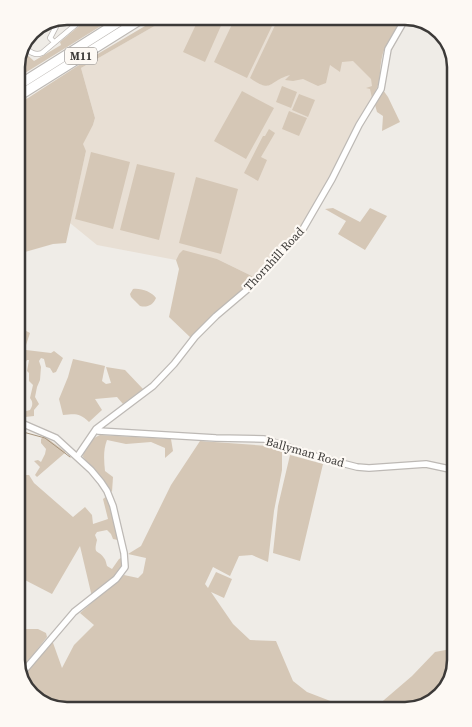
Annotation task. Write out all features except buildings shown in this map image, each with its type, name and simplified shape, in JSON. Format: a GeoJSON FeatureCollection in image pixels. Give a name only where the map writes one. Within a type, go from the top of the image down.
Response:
{"type":"FeatureCollection","features":[{"type":"Feature","properties":{"kind":"highway","name":"M11"},"geometry":{"type":"LineString","coordinates":[[25,81],[114,25]]}},
{"type":"Feature","properties":{"kind":"highway","name":"M11"},"geometry":{"type":"LineString","coordinates":[[25,92],[132,25]]}},
{"type":"Feature","properties":{"kind":"street"},"geometry":{"type":"LineString","coordinates":[[28,50],[39,54],[75,25]]}},
{"type":"Feature","properties":{"kind":"street","name":"Thornhill Road"},"geometry":{"type":"LineString","coordinates":[[77,456],[96,429],[153,386],[174,364],[195,337],[249,288],[303,229],[381,88],[388,49],[402,25]]}},
{"type":"Feature","properties":{"kind":"street"},"geometry":{"type":"LineString","coordinates":[[54,42],[50,38],[56,27]]}},
{"type":"Feature","properties":{"kind":"street"},"geometry":{"type":"LineString","coordinates":[[25,425],[56,438],[92,470],[110,496],[124,554],[125,567],[116,579],[74,612],[26,668]]}},
{"type":"Feature","properties":{"kind":"street","name":"Ballyman Road"},"geometry":{"type":"LineString","coordinates":[[96,429],[98,431],[264,439],[318,458],[357,467],[426,464],[447,468]]}},
{"type":"Feature","properties":{"kind":"shaded area"},"geometry":{"type":"Polygon","coordinates":[[[80,25],[102,25],[25,73],[27,55],[34,61],[61,45],[60,42],[80,25]]]}},
{"type":"Feature","properties":{"kind":"shaded area"},"geometry":{"type":"Polygon","coordinates":[[[147,25],[156,25],[81,68],[95,118],[83,144],[86,151],[66,243],[53,244],[25,252],[25,99],[147,25]]]}},
{"type":"Feature","properties":{"kind":"shaded area"},"geometry":{"type":"Polygon","coordinates":[[[156,25],[291,25],[381,69],[379,87],[303,226],[256,278],[217,259],[179,254],[176,260],[97,245],[70,223],[86,151],[82,144],[95,118],[81,68],[156,25]]]}},
{"type":"Feature","properties":{"kind":"shaded area"},"geometry":{"type":"Polygon","coordinates":[[[196,25],[221,25],[205,62],[183,52],[196,25]]]}},
{"type":"Feature","properties":{"kind":"shaded area"},"geometry":{"type":"Polygon","coordinates":[[[232,25],[272,26],[247,78],[214,62],[232,25]]]}},
{"type":"Feature","properties":{"kind":"shaded area"},"geometry":{"type":"Polygon","coordinates":[[[275,25],[399,25],[383,53],[379,81],[372,98],[370,89],[366,88],[372,86],[371,79],[353,61],[342,62],[340,72],[330,65],[326,83],[318,86],[303,79],[285,80],[290,75],[267,86],[257,83],[250,78],[275,25]]]}},
{"type":"Feature","properties":{"kind":"shaded area"},"geometry":{"type":"Polygon","coordinates":[[[282,86],[297,92],[291,108],[276,102],[282,86]]]}},
{"type":"Feature","properties":{"kind":"shaded area"},"geometry":{"type":"Polygon","coordinates":[[[383,90],[400,122],[382,131],[383,116],[377,112],[375,105],[383,90]]]}},
{"type":"Feature","properties":{"kind":"shaded area"},"geometry":{"type":"Polygon","coordinates":[[[242,91],[274,108],[246,159],[214,141],[242,91]]]}},
{"type":"Feature","properties":{"kind":"shaded area"},"geometry":{"type":"Polygon","coordinates":[[[299,94],[315,100],[308,117],[292,110],[299,94]]]}},
{"type":"Feature","properties":{"kind":"shaded area"},"geometry":{"type":"Polygon","coordinates":[[[289,111],[307,118],[299,136],[282,129],[289,111]]]}},
{"type":"Feature","properties":{"kind":"shaded area"},"geometry":{"type":"Polygon","coordinates":[[[269,129],[275,133],[261,157],[267,160],[258,181],[244,173],[263,136],[265,136],[269,129]]]}},
{"type":"Feature","properties":{"kind":"shaded area"},"geometry":{"type":"Polygon","coordinates":[[[91,152],[130,162],[113,229],[75,219],[91,152]]]}},
{"type":"Feature","properties":{"kind":"shaded area"},"geometry":{"type":"Polygon","coordinates":[[[137,164],[175,173],[159,240],[120,230],[137,164]]]}},
{"type":"Feature","properties":{"kind":"shaded area"},"geometry":{"type":"Polygon","coordinates":[[[196,177],[238,189],[221,254],[179,243],[196,177]]]}},
{"type":"Feature","properties":{"kind":"shaded area"},"geometry":{"type":"Polygon","coordinates":[[[333,208],[360,222],[370,208],[387,216],[365,250],[338,234],[346,221],[325,209],[333,208]]]}},
{"type":"Feature","properties":{"kind":"shaded area"},"geometry":{"type":"Polygon","coordinates":[[[183,250],[217,259],[256,278],[191,338],[169,317],[179,269],[176,260],[183,250]]]}},
{"type":"Feature","properties":{"kind":"shaded area"},"geometry":{"type":"Polygon","coordinates":[[[133,289],[146,291],[156,298],[150,305],[140,306],[131,297],[130,294],[133,289]]]}},
{"type":"Feature","properties":{"kind":"shaded area"},"geometry":{"type":"Polygon","coordinates":[[[25,330],[30,333],[26,350],[51,353],[54,351],[63,358],[56,372],[53,373],[50,368],[46,367],[44,359],[41,358],[39,361],[41,367],[40,380],[35,397],[39,404],[34,410],[34,416],[25,417],[25,411],[32,407],[30,398],[33,385],[29,381],[29,373],[27,371],[29,360],[25,363],[25,330]]]}},
{"type":"Feature","properties":{"kind":"shaded area"},"geometry":{"type":"Polygon","coordinates":[[[73,359],[105,366],[102,381],[106,384],[111,383],[106,367],[125,370],[143,389],[123,404],[117,397],[95,399],[102,410],[89,422],[77,415],[63,415],[59,399],[73,359]]]}},
{"type":"Feature","properties":{"kind":"shaded area"},"geometry":{"type":"Polygon","coordinates":[[[100,435],[171,439],[173,451],[165,458],[165,448],[151,442],[126,444],[107,440],[104,452],[105,471],[113,477],[112,492],[83,457],[88,443],[100,435]]]}},
{"type":"Feature","properties":{"kind":"shaded area"},"geometry":{"type":"Polygon","coordinates":[[[44,436],[66,452],[37,477],[35,475],[40,467],[34,461],[38,460],[41,462],[45,454],[46,449],[41,443],[41,439],[44,436]]]}},
{"type":"Feature","properties":{"kind":"shaded area"},"geometry":{"type":"Polygon","coordinates":[[[200,441],[282,447],[282,470],[274,511],[268,562],[252,555],[239,556],[230,576],[213,567],[205,584],[208,588],[216,572],[232,579],[224,598],[211,592],[233,624],[250,640],[276,641],[293,681],[307,692],[333,702],[64,702],[54,700],[35,688],[27,670],[52,640],[62,668],[74,645],[94,625],[80,613],[124,575],[138,578],[143,573],[146,558],[128,554],[141,546],[171,485],[200,441]]]}},
{"type":"Feature","properties":{"kind":"shaded area"},"geometry":{"type":"Polygon","coordinates":[[[290,455],[323,464],[300,561],[273,553],[278,506],[290,455]]]}},
{"type":"Feature","properties":{"kind":"shaded area"},"geometry":{"type":"Polygon","coordinates":[[[26,475],[29,475],[34,483],[73,517],[85,507],[92,515],[93,524],[108,519],[103,499],[107,496],[118,540],[113,539],[107,530],[97,532],[95,535],[97,540],[96,550],[105,559],[107,566],[112,569],[119,559],[123,557],[121,571],[92,597],[80,546],[52,594],[25,580],[26,475]]]}},
{"type":"Feature","properties":{"kind":"shaded area"},"geometry":{"type":"Polygon","coordinates":[[[25,629],[38,629],[46,633],[47,637],[26,664],[25,629]]]}},
{"type":"Feature","properties":{"kind":"shaded area"},"geometry":{"type":"Polygon","coordinates":[[[447,650],[447,660],[445,673],[433,692],[413,701],[382,702],[412,676],[435,652],[447,650]]]}},
{"type":"Feature","properties":{"kind":"waterway"},"geometry":{"type":"LineString","coordinates":[[25,433],[45,438],[70,457]]}}]}
